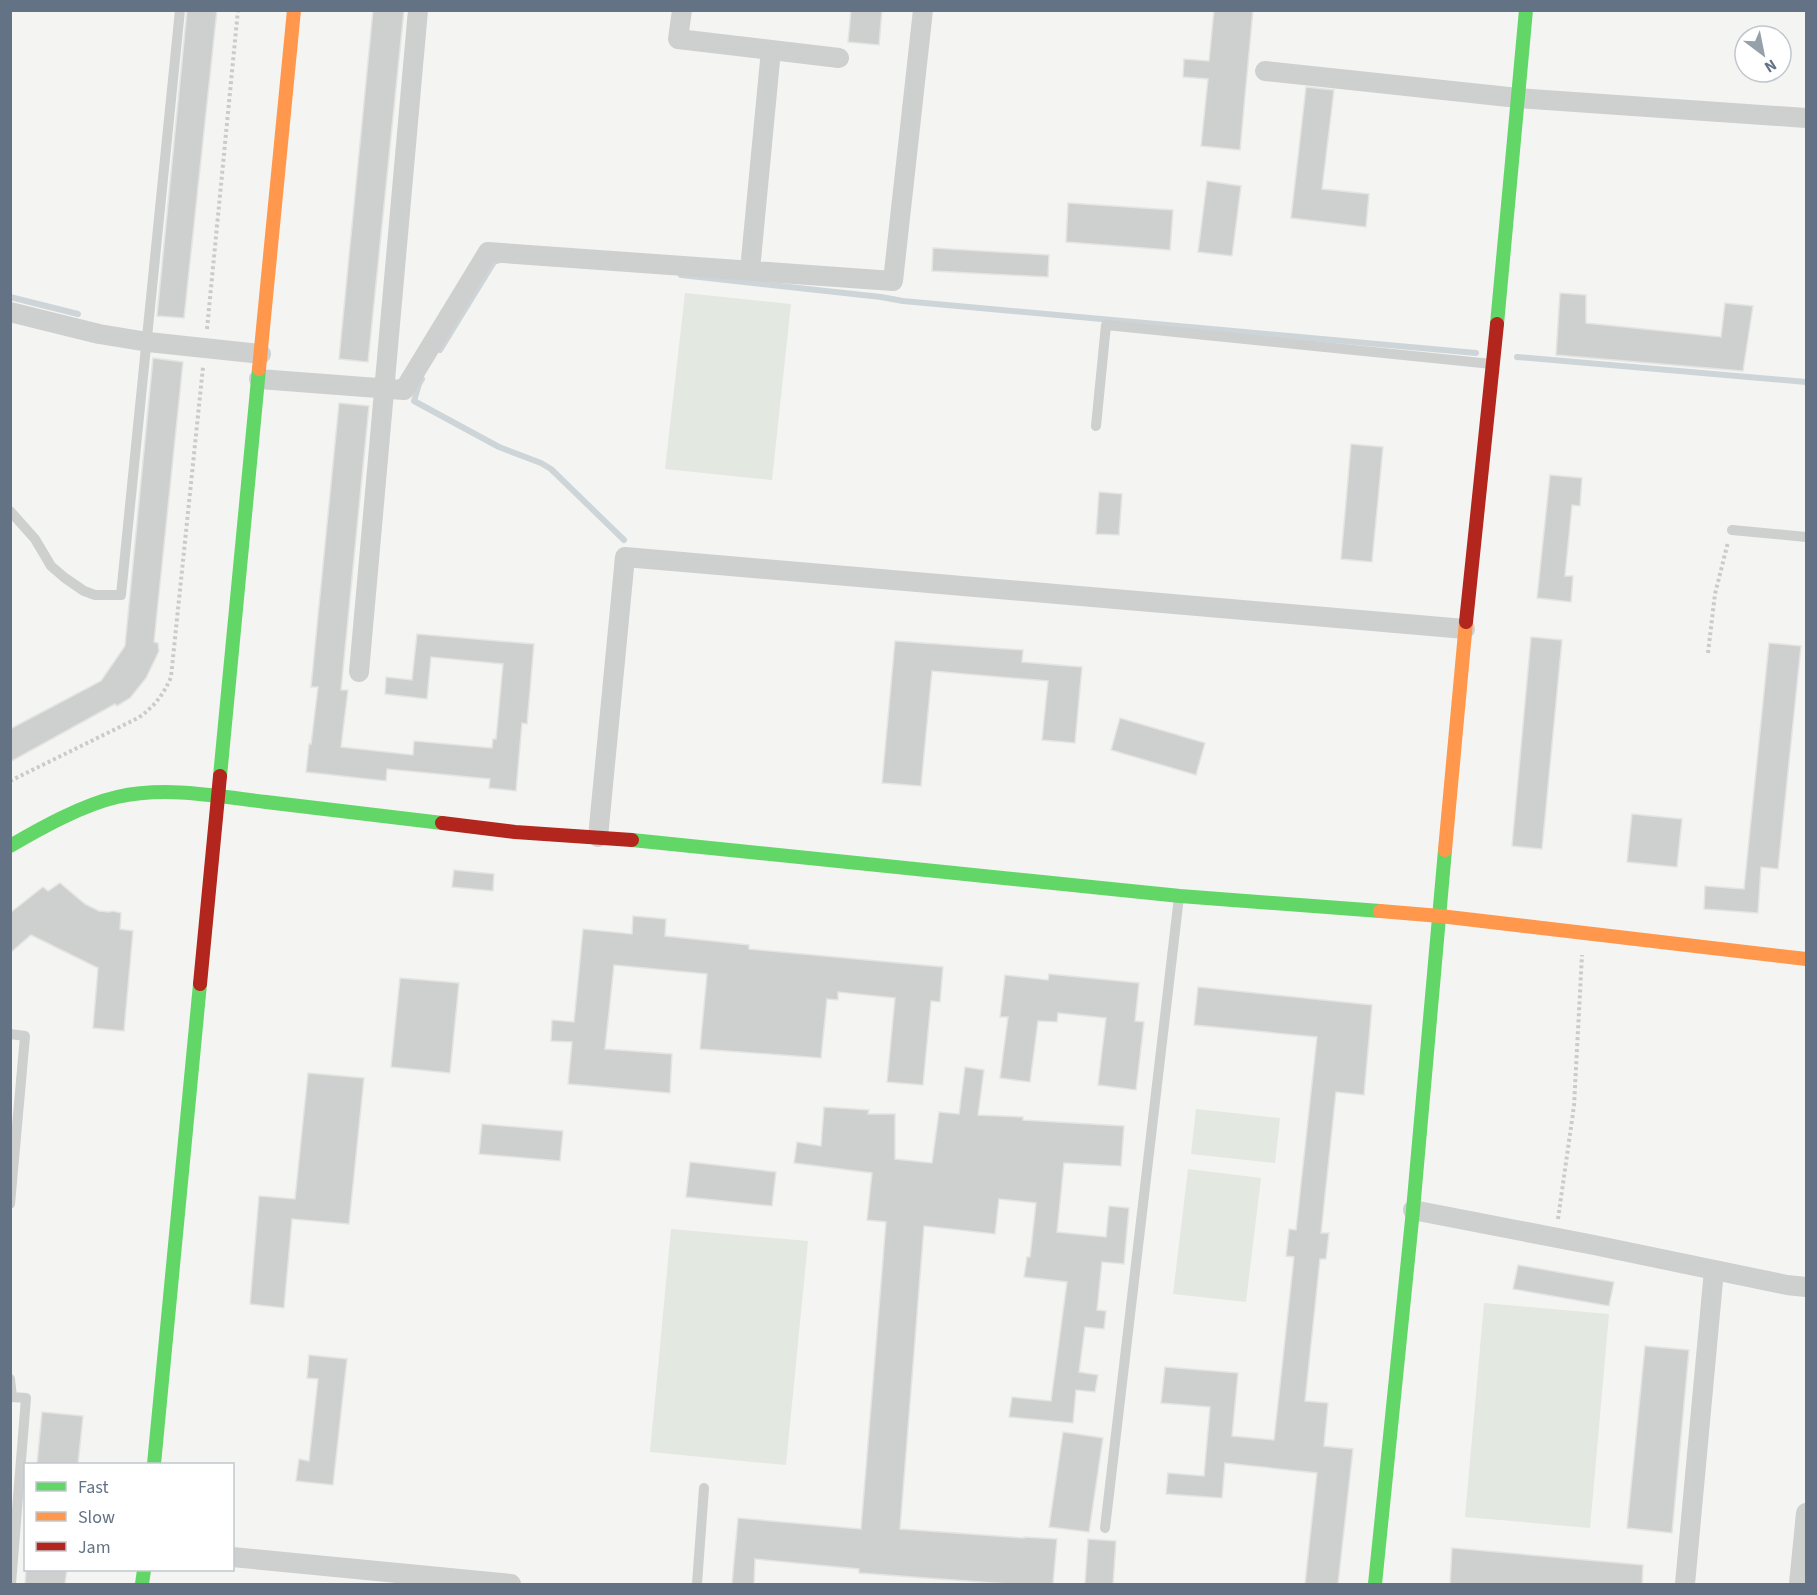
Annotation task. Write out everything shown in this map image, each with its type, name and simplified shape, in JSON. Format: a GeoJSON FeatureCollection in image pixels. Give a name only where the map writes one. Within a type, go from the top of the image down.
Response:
{"type":"FeatureCollection","features":[{"type":"Feature","properties":{"kind":"main road"},"geometry":{"type":"LineString","coordinates":[[154,1463],[294,10]]}},
{"type":"Feature","properties":{"kind":"main road"},"geometry":{"type":"LineString","coordinates":[[1375,1584],[1413,1210],[1465,629],[1493,364],[1526,10]]}},
{"type":"Feature","properties":{"kind":"main road"},"geometry":{"type":"LineString","coordinates":[[10,846],[72,813],[117,797],[156,791],[218,796],[515,832],[598,837],[1180,896],[1440,916],[1806,960]]}},
{"type":"Feature","properties":{"kind":"street"},"geometry":{"type":"LineString","coordinates":[[359,672],[418,10]]}},
{"type":"Feature","properties":{"kind":"street"},"geometry":{"type":"LineString","coordinates":[[682,10],[678,39],[839,58]]}},
{"type":"Feature","properties":{"kind":"street"},"geometry":{"type":"LineString","coordinates":[[259,379],[404,390],[488,252],[893,281],[923,10]]}},
{"type":"Feature","properties":{"kind":"street"},"geometry":{"type":"LineString","coordinates":[[750,270],[771,50]]}},
{"type":"Feature","properties":{"kind":"street"},"geometry":{"type":"LineString","coordinates":[[1265,71],[1518,98],[1806,118]]}},
{"type":"Feature","properties":{"kind":"street"},"geometry":{"type":"LineString","coordinates":[[10,312],[99,334],[148,342],[261,354]]}},
{"type":"Feature","properties":{"kind":"street"},"geometry":{"type":"LineString","coordinates":[[598,837],[625,557],[1465,629]]}},
{"type":"Feature","properties":{"kind":"street"},"geometry":{"type":"LineString","coordinates":[[1413,1210],[1806,1287]]}},
{"type":"Feature","properties":{"kind":"street"},"geometry":{"type":"LineString","coordinates":[[1685,1584],[1714,1270]]}},
{"type":"Feature","properties":{"kind":"street"},"geometry":{"type":"LineString","coordinates":[[1799,1584],[1806,1513]]}},
{"type":"Feature","properties":{"kind":"street"},"geometry":{"type":"LineString","coordinates":[[234,1557],[511,1584]]}},
{"type":"Feature","properties":{"kind":"lane"},"geometry":{"type":"LineString","coordinates":[[10,511],[35,539],[51,566],[65,578],[84,591],[95,595],[121,594],[180,10]]}},
{"type":"Feature","properties":{"kind":"lane"},"geometry":{"type":"LineString","coordinates":[[1096,426],[1106,325],[1493,364]]}},
{"type":"Feature","properties":{"kind":"lane"},"geometry":{"type":"LineString","coordinates":[[1732,530],[1806,537]]}},
{"type":"Feature","properties":{"kind":"lane"},"geometry":{"type":"LineString","coordinates":[[1105,1528],[1180,896]]}},
{"type":"Feature","properties":{"kind":"lane"},"geometry":{"type":"LineString","coordinates":[[10,1034],[25,1036],[10,1204]]}},
{"type":"Feature","properties":{"kind":"lane"},"geometry":{"type":"LineString","coordinates":[[10,1379],[12,1397],[26,1398],[11,1584]]}},
{"type":"Feature","properties":{"kind":"lane"},"geometry":{"type":"LineString","coordinates":[[696,1584],[704,1488]]}},
{"type":"Feature","properties":{"kind":"path"},"geometry":{"type":"LineString","coordinates":[[10,782],[149,711],[165,692],[171,676],[238,10]]}},
{"type":"Feature","properties":{"kind":"path"},"geometry":{"type":"LineString","coordinates":[[1708,653],[1715,594],[1732,530]]}},
{"type":"Feature","properties":{"kind":"path"},"geometry":{"type":"LineString","coordinates":[[1555,1237],[1574,1106],[1584,933]]}},
{"type":"Feature","properties":{"kind":"shaded area"},"geometry":{"type":"Polygon","coordinates":[[[685,293],[791,304],[772,480],[665,469],[685,293]]]}},
{"type":"Feature","properties":{"kind":"shaded area"},"geometry":{"type":"Polygon","coordinates":[[[1196,1109],[1280,1118],[1275,1163],[1191,1154],[1196,1109]]]}},
{"type":"Feature","properties":{"kind":"shaded area"},"geometry":{"type":"Polygon","coordinates":[[[1188,1169],[1261,1178],[1246,1302],[1173,1294],[1188,1169]]]}},
{"type":"Feature","properties":{"kind":"shaded area"},"geometry":{"type":"Polygon","coordinates":[[[671,1229],[808,1241],[786,1465],[650,1452],[671,1229]]]}},
{"type":"Feature","properties":{"kind":"shaded area"},"geometry":{"type":"Polygon","coordinates":[[[1484,1303],[1609,1314],[1590,1528],[1465,1517],[1484,1303]]]}},
{"type":"Feature","properties":{"kind":"building"},"geometry":{"type":"Polygon","coordinates":[[[187,10],[217,10],[184,318],[157,316],[187,10]]]}},
{"type":"Feature","properties":{"kind":"building"},"geometry":{"type":"Polygon","coordinates":[[[373,10],[404,10],[368,362],[339,359],[373,10]]]}},
{"type":"Feature","properties":{"kind":"building"},"geometry":{"type":"Polygon","coordinates":[[[851,10],[882,10],[879,45],[848,42],[851,10]]]}},
{"type":"Feature","properties":{"kind":"building"},"geometry":{"type":"Polygon","coordinates":[[[1214,10],[1253,10],[1240,150],[1201,146],[1208,79],[1183,77],[1184,59],[1209,61],[1214,10]]]}},
{"type":"Feature","properties":{"kind":"building"},"geometry":{"type":"Polygon","coordinates":[[[1306,87],[1334,90],[1322,189],[1369,194],[1366,227],[1291,218],[1306,87]]]}},
{"type":"Feature","properties":{"kind":"building"},"geometry":{"type":"Polygon","coordinates":[[[1207,181],[1241,186],[1232,256],[1198,252],[1207,181]]]}},
{"type":"Feature","properties":{"kind":"building"},"geometry":{"type":"Polygon","coordinates":[[[1068,203],[1173,210],[1170,250],[1066,242],[1068,203]]]}},
{"type":"Feature","properties":{"kind":"building"},"geometry":{"type":"Polygon","coordinates":[[[933,248],[1049,255],[1048,277],[932,271],[933,248]]]}},
{"type":"Feature","properties":{"kind":"building"},"geometry":{"type":"Polygon","coordinates":[[[1560,293],[1586,295],[1586,323],[1721,337],[1725,303],[1753,306],[1743,371],[1556,355],[1560,293]]]}},
{"type":"Feature","properties":{"kind":"building"},"geometry":{"type":"Polygon","coordinates":[[[153,358],[183,362],[154,642],[158,643],[159,651],[146,678],[130,698],[10,762],[10,729],[101,681],[125,646],[153,358]]]}},
{"type":"Feature","properties":{"kind":"building"},"geometry":{"type":"Polygon","coordinates":[[[339,403],[369,406],[341,690],[348,690],[341,747],[413,755],[414,741],[492,748],[493,739],[496,739],[503,664],[431,657],[427,699],[385,694],[386,677],[412,680],[417,634],[534,644],[527,724],[522,723],[516,791],[489,788],[490,779],[387,769],[386,781],[306,772],[318,687],[311,687],[339,403]]]}},
{"type":"Feature","properties":{"kind":"building"},"geometry":{"type":"Polygon","coordinates":[[[1351,444],[1383,447],[1372,562],[1341,559],[1351,444]]]}},
{"type":"Feature","properties":{"kind":"building"},"geometry":{"type":"Polygon","coordinates":[[[1550,475],[1582,478],[1580,506],[1572,505],[1565,576],[1573,576],[1571,602],[1537,598],[1550,475]]]}},
{"type":"Feature","properties":{"kind":"building"},"geometry":{"type":"Polygon","coordinates":[[[1099,492],[1122,494],[1119,535],[1096,534],[1099,492]]]}},
{"type":"Feature","properties":{"kind":"building"},"geometry":{"type":"Polygon","coordinates":[[[1531,637],[1562,640],[1542,849],[1512,846],[1531,637]]]}},
{"type":"Feature","properties":{"kind":"building"},"geometry":{"type":"Polygon","coordinates":[[[895,641],[1023,650],[1022,662],[1082,667],[1075,743],[1042,740],[1048,681],[932,671],[921,786],[882,783],[895,641]]]}},
{"type":"Feature","properties":{"kind":"building"},"geometry":{"type":"Polygon","coordinates":[[[1769,643],[1801,646],[1778,869],[1761,867],[1758,913],[1704,909],[1705,886],[1744,889],[1769,643]]]}},
{"type":"Feature","properties":{"kind":"building"},"geometry":{"type":"Polygon","coordinates":[[[1120,718],[1205,743],[1196,775],[1111,750],[1120,718]]]}},
{"type":"Feature","properties":{"kind":"building"},"geometry":{"type":"Polygon","coordinates":[[[1632,814],[1682,819],[1677,867],[1627,862],[1632,814]]]}},
{"type":"Feature","properties":{"kind":"building"},"geometry":{"type":"Polygon","coordinates":[[[454,870],[494,874],[493,891],[452,887],[454,870]]]}},
{"type":"Feature","properties":{"kind":"building"},"geometry":{"type":"Polygon","coordinates":[[[60,883],[85,904],[99,911],[121,913],[120,929],[133,931],[124,1031],[93,1028],[98,968],[31,935],[10,953],[10,913],[43,887],[48,891],[60,883]]]}},
{"type":"Feature","properties":{"kind":"building"},"geometry":{"type":"Polygon","coordinates":[[[633,916],[666,919],[665,936],[749,945],[749,949],[943,967],[940,1002],[931,1001],[923,1085],[887,1082],[895,998],[838,992],[838,1000],[827,999],[821,1058],[700,1049],[707,974],[614,965],[605,1049],[672,1054],[670,1093],[568,1084],[572,1042],[551,1041],[552,1020],[574,1022],[583,929],[632,934],[633,916]]]}},
{"type":"Feature","properties":{"kind":"building"},"geometry":{"type":"Polygon","coordinates":[[[1049,974],[1139,983],[1135,1021],[1144,1022],[1136,1090],[1098,1085],[1106,1018],[1058,1013],[1057,1022],[1038,1021],[1030,1082],[1000,1078],[1008,1017],[1000,1017],[1005,975],[1048,980],[1049,974]]]}},
{"type":"Feature","properties":{"kind":"building"},"geometry":{"type":"Polygon","coordinates":[[[400,978],[459,983],[450,1073],[391,1067],[400,978]]]}},
{"type":"Feature","properties":{"kind":"building"},"geometry":{"type":"Polygon","coordinates":[[[1198,987],[1372,1005],[1364,1095],[1336,1092],[1321,1233],[1329,1233],[1326,1259],[1320,1259],[1305,1401],[1328,1403],[1324,1446],[1353,1449],[1338,1584],[1305,1584],[1317,1473],[1225,1463],[1222,1498],[1166,1494],[1168,1473],[1204,1476],[1210,1407],[1161,1403],[1165,1367],[1238,1373],[1232,1436],[1274,1440],[1294,1257],[1286,1256],[1289,1229],[1296,1230],[1317,1037],[1194,1025],[1198,987]]]}},
{"type":"Feature","properties":{"kind":"building"},"geometry":{"type":"Polygon","coordinates":[[[965,1067],[984,1070],[978,1115],[1124,1126],[1121,1166],[1064,1163],[1057,1232],[1106,1237],[1109,1206],[1129,1208],[1124,1264],[1102,1262],[1097,1310],[1106,1311],[1104,1329],[1085,1327],[1079,1372],[1098,1375],[1095,1392],[1076,1390],[1073,1423],[1009,1417],[1012,1397],[1051,1401],[1067,1282],[1024,1277],[1027,1257],[1030,1257],[1036,1203],[999,1199],[995,1234],[924,1226],[900,1529],[1057,1539],[1053,1584],[1008,1584],[859,1573],[859,1569],[755,1559],[754,1584],[732,1584],[738,1518],[861,1529],[886,1222],[867,1220],[872,1173],[794,1163],[797,1142],[821,1146],[824,1107],[869,1110],[868,1114],[895,1114],[895,1159],[932,1163],[939,1112],[959,1114],[965,1067]]]}},
{"type":"Feature","properties":{"kind":"building"},"geometry":{"type":"Polygon","coordinates":[[[308,1073],[364,1078],[349,1224],[292,1219],[284,1308],[250,1304],[259,1196],[295,1199],[308,1073]]]}},
{"type":"Feature","properties":{"kind":"building"},"geometry":{"type":"Polygon","coordinates":[[[482,1124],[563,1131],[560,1161],[479,1154],[482,1124]]]}},
{"type":"Feature","properties":{"kind":"building"},"geometry":{"type":"Polygon","coordinates":[[[690,1162],[776,1172],[772,1206],[686,1197],[690,1162]]]}},
{"type":"Feature","properties":{"kind":"building"},"geometry":{"type":"Polygon","coordinates":[[[1518,1265],[1614,1282],[1609,1306],[1513,1289],[1518,1265]]]}},
{"type":"Feature","properties":{"kind":"building"},"geometry":{"type":"Polygon","coordinates":[[[1645,1346],[1689,1350],[1672,1533],[1627,1528],[1645,1346]]]}},
{"type":"Feature","properties":{"kind":"building"},"geometry":{"type":"Polygon","coordinates":[[[309,1355],[347,1359],[333,1485],[296,1481],[299,1459],[309,1461],[318,1379],[307,1378],[309,1355]]]}},
{"type":"Feature","properties":{"kind":"building"},"geometry":{"type":"Polygon","coordinates":[[[42,1412],[83,1416],[78,1463],[37,1463],[42,1412]]]}},
{"type":"Feature","properties":{"kind":"building"},"geometry":{"type":"Polygon","coordinates":[[[1063,1432],[1103,1438],[1089,1532],[1049,1527],[1063,1432]]]}},
{"type":"Feature","properties":{"kind":"building"},"geometry":{"type":"Polygon","coordinates":[[[1088,1539],[1116,1541],[1113,1584],[1085,1584],[1088,1539]]]}},
{"type":"Feature","properties":{"kind":"building"},"geometry":{"type":"Polygon","coordinates":[[[1452,1548],[1643,1565],[1642,1584],[1450,1584],[1452,1548]]]}},
{"type":"Feature","properties":{"kind":"building"},"geometry":{"type":"Polygon","coordinates":[[[26,1571],[67,1571],[65,1584],[25,1584],[26,1571]]]}},
{"type":"Feature","properties":{"kind":"waterway"},"geometry":{"type":"LineString","coordinates":[[440,350],[494,262],[500,260]]}},
{"type":"Feature","properties":{"kind":"waterway"},"geometry":{"type":"LineString","coordinates":[[681,275],[903,301],[1476,353]]}},
{"type":"Feature","properties":{"kind":"waterway"},"geometry":{"type":"LineString","coordinates":[[10,297],[78,314]]}},
{"type":"Feature","properties":{"kind":"waterway"},"geometry":{"type":"LineString","coordinates":[[1517,357],[1806,382]]}},
{"type":"Feature","properties":{"kind":"waterway"},"geometry":{"type":"LineString","coordinates":[[422,379],[414,401],[499,447],[551,469],[624,540]]}},
{"type":"Feature","properties":{"kind":"traffic: fast"},"geometry":{"type":"LineString","coordinates":[[1497,324],[1526,10]]}},
{"type":"Feature","properties":{"kind":"traffic: fast"},"geometry":{"type":"LineString","coordinates":[[220,776],[259,369]]}},
{"type":"Feature","properties":{"kind":"traffic: fast"},"geometry":{"type":"LineString","coordinates":[[10,846],[76,811],[117,797],[154,792],[210,795],[442,823]]}},
{"type":"Feature","properties":{"kind":"traffic: fast"},"geometry":{"type":"LineString","coordinates":[[632,840],[1180,896],[1380,911]]}},
{"type":"Feature","properties":{"kind":"traffic: fast"},"geometry":{"type":"LineString","coordinates":[[1375,1584],[1413,1210],[1445,850]]}},
{"type":"Feature","properties":{"kind":"traffic: fast"},"geometry":{"type":"LineString","coordinates":[[154,1463],[200,984]]}},
{"type":"Feature","properties":{"kind":"traffic: fast"},"geometry":{"type":"LineString","coordinates":[[142,1584],[144,1571]]}},
{"type":"Feature","properties":{"kind":"traffic: slow"},"geometry":{"type":"LineString","coordinates":[[259,369],[294,10]]}},
{"type":"Feature","properties":{"kind":"traffic: slow"},"geometry":{"type":"LineString","coordinates":[[1445,850],[1466,622]]}},
{"type":"Feature","properties":{"kind":"traffic: slow"},"geometry":{"type":"LineString","coordinates":[[1380,911],[1806,959]]}},
{"type":"Feature","properties":{"kind":"traffic: jam"},"geometry":{"type":"LineString","coordinates":[[1466,622],[1497,324]]}},
{"type":"Feature","properties":{"kind":"traffic: jam"},"geometry":{"type":"LineString","coordinates":[[200,984],[220,776]]}},
{"type":"Feature","properties":{"kind":"traffic: jam"},"geometry":{"type":"LineString","coordinates":[[442,823],[515,832],[632,840]]}}]}
